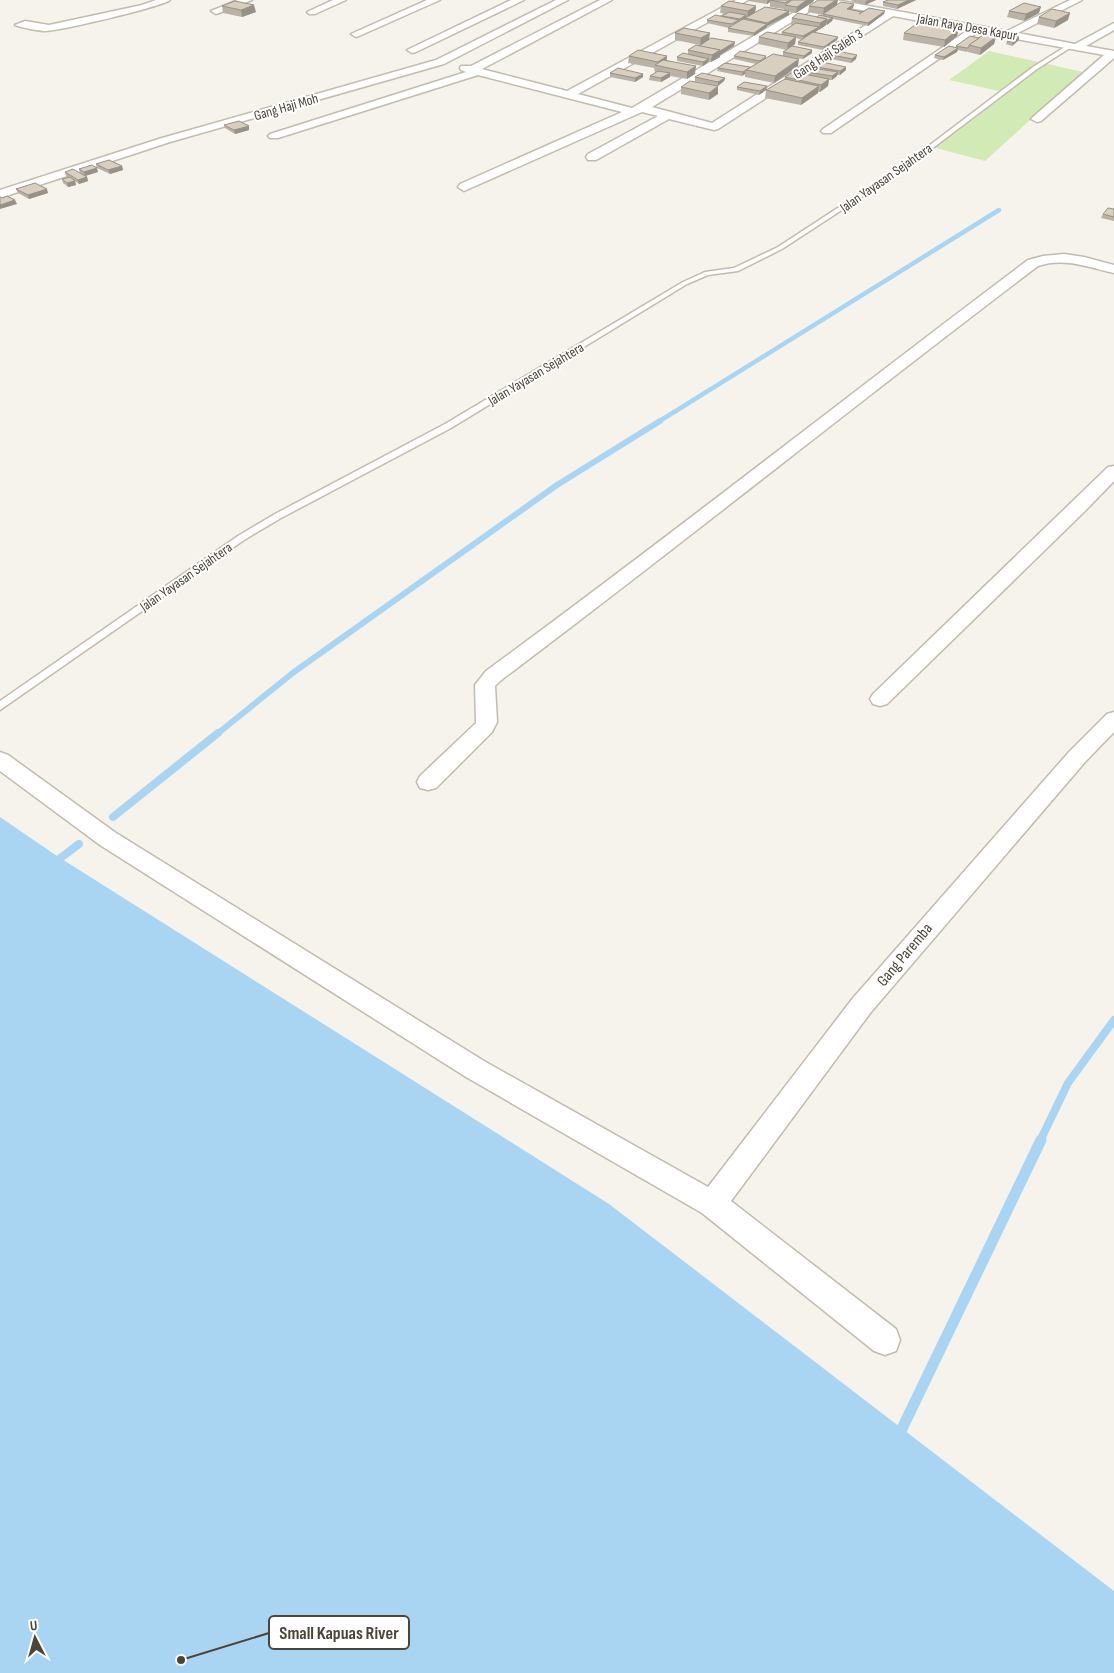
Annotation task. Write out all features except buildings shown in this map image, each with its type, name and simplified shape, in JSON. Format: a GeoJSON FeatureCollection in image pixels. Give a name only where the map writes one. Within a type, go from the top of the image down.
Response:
{"type":"FeatureCollection","features":[{"type":"Feature","properties":{"kind":"street"},"geometry":{"type":"LineString","coordinates":[[20,25],[30,23],[41,28],[49,28],[145,7],[165,0]]}},
{"type":"Feature","properties":{"kind":"street"},"geometry":{"type":"LineString","coordinates":[[216,11],[247,0]]}},
{"type":"Feature","properties":{"kind":"street"},"geometry":{"type":"LineString","coordinates":[[312,12],[341,0]]}},
{"type":"Feature","properties":{"kind":"street"},"geometry":{"type":"LineString","coordinates":[[356,34],[435,0]]}},
{"type":"Feature","properties":{"kind":"street"},"geometry":{"type":"LineString","coordinates":[[412,50],[519,0]]}},
{"type":"Feature","properties":{"kind":"street","name":"Gang Haji Moh"},"geometry":{"type":"LineString","coordinates":[[0,194],[166,140],[440,62],[563,0]]}},
{"type":"Feature","properties":{"kind":"street"},"geometry":{"type":"LineString","coordinates":[[274,136],[476,70],[607,0]]}},
{"type":"Feature","properties":{"kind":"street"},"geometry":{"type":"LineString","coordinates":[[570,94],[743,0]]}},
{"type":"Feature","properties":{"kind":"street"},"geometry":{"type":"LineString","coordinates":[[464,186],[638,110],[821,0]]}},
{"type":"Feature","properties":{"kind":"street","name":"Jalan Raya Desa Kapur"},"geometry":{"type":"LineString","coordinates":[[821,0],[1113,52]]}},
{"type":"Feature","properties":{"kind":"street"},"geometry":{"type":"LineString","coordinates":[[867,8],[886,0]]}},
{"type":"Feature","properties":{"kind":"street"},"geometry":{"type":"LineString","coordinates":[[1009,34],[1077,0]]}},
{"type":"Feature","properties":{"kind":"street","name":"Gang Haji Saleh 3"},"geometry":{"type":"LineString","coordinates":[[667,115],[714,126],[891,13]]}},
{"type":"Feature","properties":{"kind":"street"},"geometry":{"type":"LineString","coordinates":[[1076,45],[1114,26]]}},
{"type":"Feature","properties":{"kind":"street"},"geometry":{"type":"LineString","coordinates":[[826,131],[977,28]]}},
{"type":"Feature","properties":{"kind":"street"},"geometry":{"type":"LineString","coordinates":[[1037,119],[1113,52]]}},
{"type":"Feature","properties":{"kind":"street"},"geometry":{"type":"LineString","coordinates":[[440,62],[638,110],[667,115]]}},
{"type":"Feature","properties":{"kind":"street"},"geometry":{"type":"LineString","coordinates":[[592,157],[667,115]]}},
{"type":"Feature","properties":{"kind":"street"},"geometry":{"type":"LineString","coordinates":[[428,782],[485,727],[487,722],[485,688],[488,680],[624,579],[869,387],[1033,262],[1046,257],[1060,257],[1092,262],[1114,269]]}},
{"type":"Feature","properties":{"kind":"street"},"geometry":{"type":"LineString","coordinates":[[880,699],[1114,471]]}},
{"type":"Feature","properties":{"kind":"street","name":"Gang Paremba"},"geometry":{"type":"LineString","coordinates":[[712,1204],[862,1005],[1070,764],[1114,719]]}},
{"type":"Feature","properties":{"kind":"street"},"geometry":{"type":"LineString","coordinates":[[0,760],[108,839],[467,1064],[712,1204],[886,1340]]}},
{"type":"Feature","properties":{"kind":"lane","name":"Jalan Yayasan Sejahtera"},"geometry":{"type":"LineString","coordinates":[[0,706],[241,538],[465,417],[685,283],[703,274],[736,270],[780,248],[907,165],[1035,68],[1076,45]]}},
{"type":"Feature","properties":{"kind":"green space"},"geometry":{"type":"Polygon","coordinates":[[[989,51],[1083,72],[985,161],[932,147],[999,91],[949,80],[989,51]]]}},
{"type":"Feature","properties":{"kind":"water"},"geometry":{"type":"Polygon","coordinates":[[[0,817],[57,856],[609,1204],[1114,1591],[1114,1673],[0,1673],[0,817]]]}},
{"type":"Feature","properties":{"kind":"waterway"},"geometry":{"type":"LineString","coordinates":[[658,422],[999,210]]}},
{"type":"Feature","properties":{"kind":"waterway"},"geometry":{"type":"LineString","coordinates":[[217,734],[294,672],[557,485],[660,421]]}},
{"type":"Feature","properties":{"kind":"waterway"},"geometry":{"type":"LineString","coordinates":[[113,817],[218,733]]}},
{"type":"Feature","properties":{"kind":"waterway"},"geometry":{"type":"LineString","coordinates":[[54,863],[79,844]]}},
{"type":"Feature","properties":{"kind":"waterway"},"geometry":{"type":"LineString","coordinates":[[1040,1141],[1068,1083],[1114,1020]]}},
{"type":"Feature","properties":{"kind":"waterway"},"geometry":{"type":"LineString","coordinates":[[898,1437],[1041,1140]]}},
{"type":"Feature","properties":{"kind":"place","name":"Small Kapuas River"},"geometry":{"type":"Point","coordinates":[181,1660]}}]}
